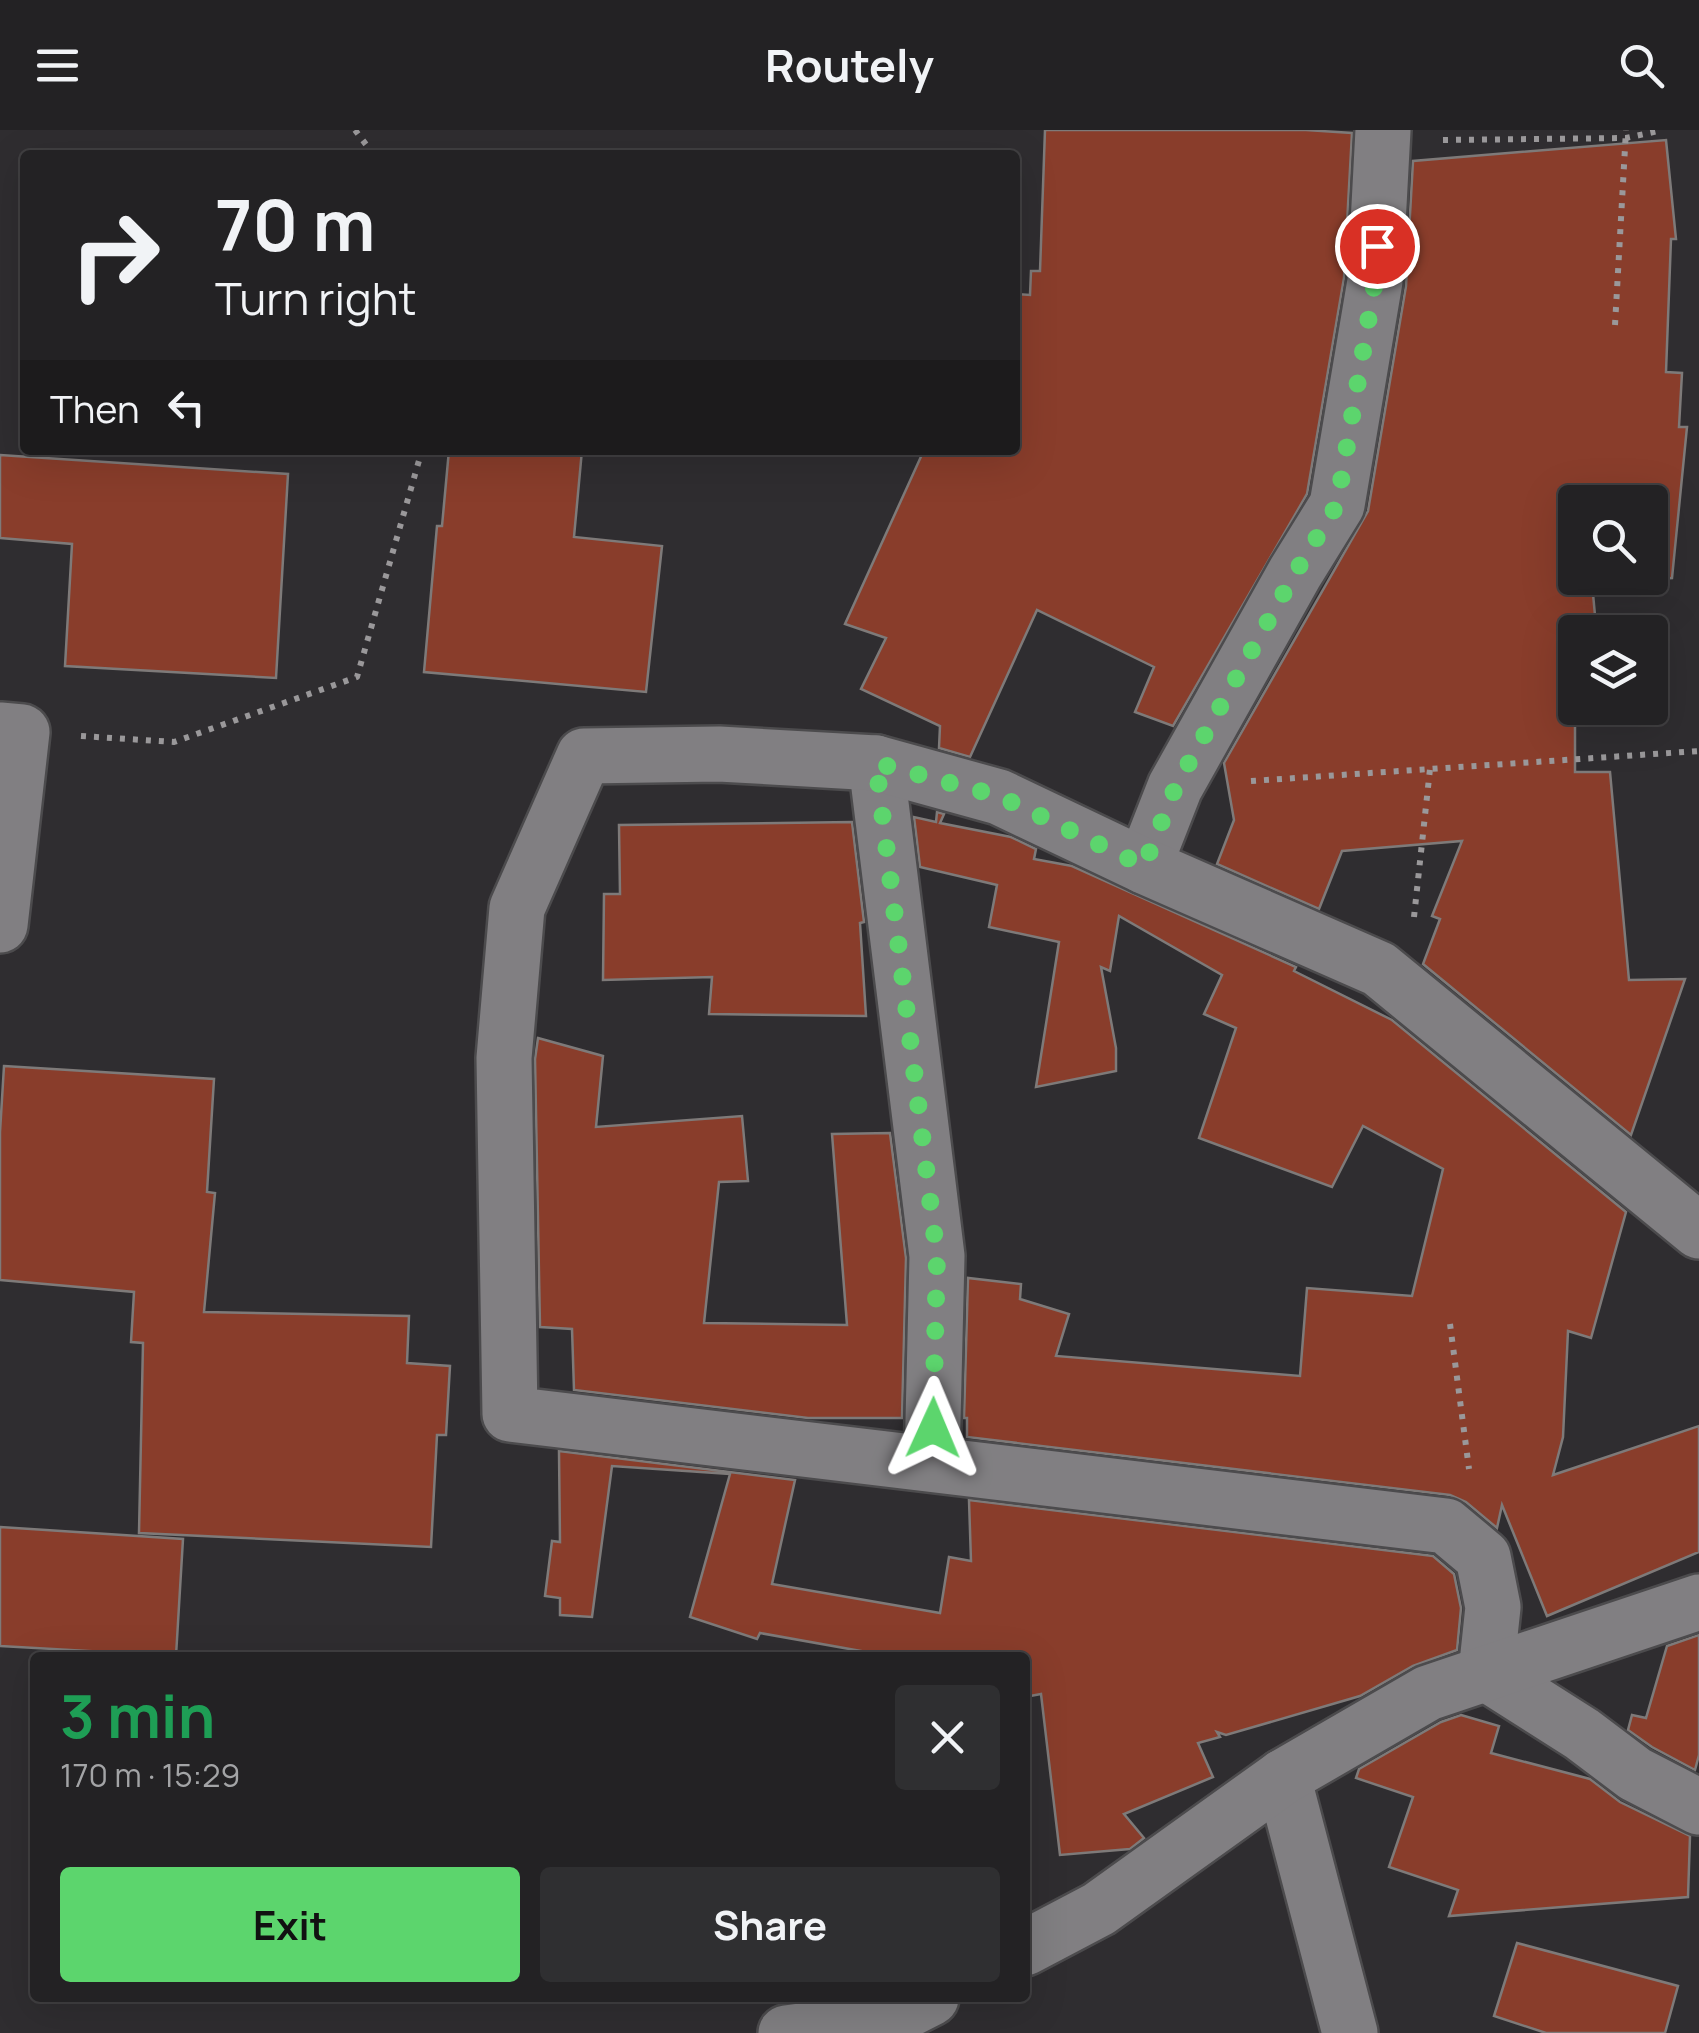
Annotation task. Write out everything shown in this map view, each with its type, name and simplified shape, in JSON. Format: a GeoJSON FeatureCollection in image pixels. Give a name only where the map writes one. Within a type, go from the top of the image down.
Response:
{"type":"FeatureCollection","features":[{"type":"Feature","properties":{"kind":"street"},"geometry":{"type":"LineString","coordinates":[[1144,866],[1176,786],[1337,505],[1375,281],[1383,136]]}},
{"type":"Feature","properties":{"kind":"street"},"geometry":{"type":"LineString","coordinates":[[0,924],[11,731]]}},
{"type":"Feature","properties":{"kind":"street"},"geometry":{"type":"LineString","coordinates":[[1486,1673],[1493,1607],[1483,1557],[1446,1526],[510,1414],[504,1058],[518,908],[584,756],[718,754],[876,763],[999,796],[1144,866],[1379,969],[1699,1231]]}},
{"type":"Feature","properties":{"kind":"street"},"geometry":{"type":"LineString","coordinates":[[876,763],[937,1256],[932,1462]]}},
{"type":"Feature","properties":{"kind":"street"},"geometry":{"type":"LineString","coordinates":[[1030,1945],[1099,1909],[1283,1777],[1428,1693],[1699,1602]]}},
{"type":"Feature","properties":{"kind":"street"},"geometry":{"type":"LineString","coordinates":[[1486,1673],[1582,1734],[1635,1774],[1699,1807]]}},
{"type":"Feature","properties":{"kind":"street"},"geometry":{"type":"LineString","coordinates":[[1283,1777],[1350,2033]]}},
{"type":"Feature","properties":{"kind":"street"},"geometry":{"type":"LineString","coordinates":[[786,2033],[890,2019],[923,2002]]}},
{"type":"Feature","properties":{"kind":"path"},"geometry":{"type":"LineString","coordinates":[[355,130],[370,150]]}},
{"type":"Feature","properties":{"kind":"path"},"geometry":{"type":"LineString","coordinates":[[1383,136],[1626,134],[1663,130]]}},
{"type":"Feature","properties":{"kind":"path"},"geometry":{"type":"LineString","coordinates":[[1615,325],[1626,134]]}},
{"type":"Feature","properties":{"kind":"path"},"geometry":{"type":"LineString","coordinates":[[11,731],[174,742],[356,678],[421,455]]}},
{"type":"Feature","properties":{"kind":"path"},"geometry":{"type":"LineString","coordinates":[[1176,786],[1699,751]]}},
{"type":"Feature","properties":{"kind":"path"},"geometry":{"type":"LineString","coordinates":[[1399,986],[1414,922],[1430,769]]}},
{"type":"Feature","properties":{"kind":"path"},"geometry":{"type":"LineString","coordinates":[[1446,1526],[1463,1520],[1473,1498],[1450,1324]]}},
{"type":"Feature","properties":{"kind":"building"},"geometry":{"type":"Polygon","coordinates":[[[1045,130],[1352,133],[1344,278],[1307,494],[1173,726],[1135,712],[1154,667],[1037,610],[970,757],[939,748],[940,726],[861,689],[886,638],[845,624],[922,455],[1020,455],[1020,294],[1030,295],[1031,271],[1040,271],[1045,130]]]}},
{"type":"Feature","properties":{"kind":"building"},"geometry":{"type":"Polygon","coordinates":[[[1666,140],[1676,239],[1671,239],[1666,372],[1682,373],[1679,427],[1687,427],[1672,578],[1668,578],[1668,485],[1558,485],[1558,595],[1593,595],[1595,615],[1558,615],[1558,725],[1575,725],[1575,772],[1610,772],[1629,980],[1685,979],[1631,1135],[1423,964],[1440,919],[1432,916],[1462,841],[1342,851],[1319,909],[1217,864],[1234,820],[1224,763],[1368,511],[1406,286],[1413,161],[1666,140]]]}},
{"type":"Feature","properties":{"kind":"building"},"geometry":{"type":"Polygon","coordinates":[[[0,455],[288,474],[276,678],[65,666],[72,544],[0,538],[0,455]]]}},
{"type":"Feature","properties":{"kind":"building"},"geometry":{"type":"Polygon","coordinates":[[[449,455],[582,455],[574,537],[662,546],[646,692],[424,672],[437,526],[442,526],[449,455]]]}},
{"type":"Feature","properties":{"kind":"building"},"geometry":{"type":"Polygon","coordinates":[[[937,812],[944,814],[940,823],[1011,837],[1036,849],[1034,859],[1072,866],[1296,967],[1294,971],[1392,1020],[1626,1212],[1591,1338],[1568,1331],[1563,1437],[1553,1475],[1699,1426],[1699,1552],[1547,1616],[1502,1505],[1497,1528],[1466,1502],[1450,1495],[967,1437],[964,1418],[968,1278],[1021,1284],[1020,1299],[1069,1314],[1056,1356],[1300,1376],[1307,1288],[1412,1296],[1443,1169],[1363,1126],[1332,1187],[1199,1138],[1236,1028],[1204,1014],[1222,975],[1119,916],[1110,971],[1101,967],[1116,1048],[1116,1071],[1036,1087],[1059,942],[989,927],[997,885],[920,867],[914,817],[936,822],[937,812]]]}},
{"type":"Feature","properties":{"kind":"building"},"geometry":{"type":"Polygon","coordinates":[[[852,822],[864,922],[860,923],[866,1016],[709,1014],[712,977],[603,980],[604,894],[620,894],[619,825],[852,822]]]}},
{"type":"Feature","properties":{"kind":"building"},"geometry":{"type":"Polygon","coordinates":[[[538,1038],[603,1056],[596,1127],[742,1116],[748,1181],[719,1182],[704,1323],[847,1325],[832,1134],[890,1133],[906,1258],[902,1418],[808,1418],[574,1390],[572,1329],[540,1327],[535,1059],[538,1038]]]}},
{"type":"Feature","properties":{"kind":"building"},"geometry":{"type":"Polygon","coordinates":[[[4,1066],[214,1079],[207,1192],[215,1193],[204,1312],[409,1316],[407,1363],[450,1366],[446,1435],[437,1435],[431,1547],[139,1533],[143,1343],[131,1342],[134,1292],[0,1280],[4,1066]]]}},
{"type":"Feature","properties":{"kind":"building"},"geometry":{"type":"Polygon","coordinates":[[[559,1451],[795,1480],[772,1584],[940,1613],[949,1557],[971,1561],[969,1500],[1433,1556],[1454,1574],[1461,1608],[1457,1650],[1413,1666],[1360,1696],[1226,1735],[1217,1732],[1220,1737],[1198,1743],[1213,1777],[1124,1814],[1144,1838],[1130,1849],[1060,1855],[1041,1694],[1030,1696],[1030,1652],[866,1652],[760,1633],[757,1639],[690,1617],[730,1474],[612,1466],[592,1617],[560,1615],[560,1598],[545,1596],[552,1541],[560,1542],[559,1451]]]}},
{"type":"Feature","properties":{"kind":"building"},"geometry":{"type":"Polygon","coordinates":[[[0,1527],[183,1539],[176,1652],[0,1646],[0,1527]]]}},
{"type":"Feature","properties":{"kind":"building"},"geometry":{"type":"Polygon","coordinates":[[[1699,1635],[1699,1755],[1695,1770],[1628,1730],[1632,1715],[1646,1718],[1667,1646],[1699,1635]]]}},
{"type":"Feature","properties":{"kind":"building"},"geometry":{"type":"Polygon","coordinates":[[[1461,1715],[1499,1726],[1491,1753],[1590,1779],[1620,1802],[1690,1836],[1688,1897],[1449,1916],[1458,1890],[1389,1867],[1413,1797],[1356,1778],[1359,1769],[1441,1722],[1461,1715]]]}},
{"type":"Feature","properties":{"kind":"building"},"geometry":{"type":"Polygon","coordinates":[[[1517,1943],[1678,1986],[1665,2033],[1546,2033],[1494,2016],[1517,1943]]]}},
{"type":"Feature","properties":{"kind":"route"},"geometry":{"type":"LineString","coordinates":[[933,1428],[937,1256],[876,763],[999,796],[1144,866],[1176,786],[1337,505],[1375,281],[1377,246]]}}]}
